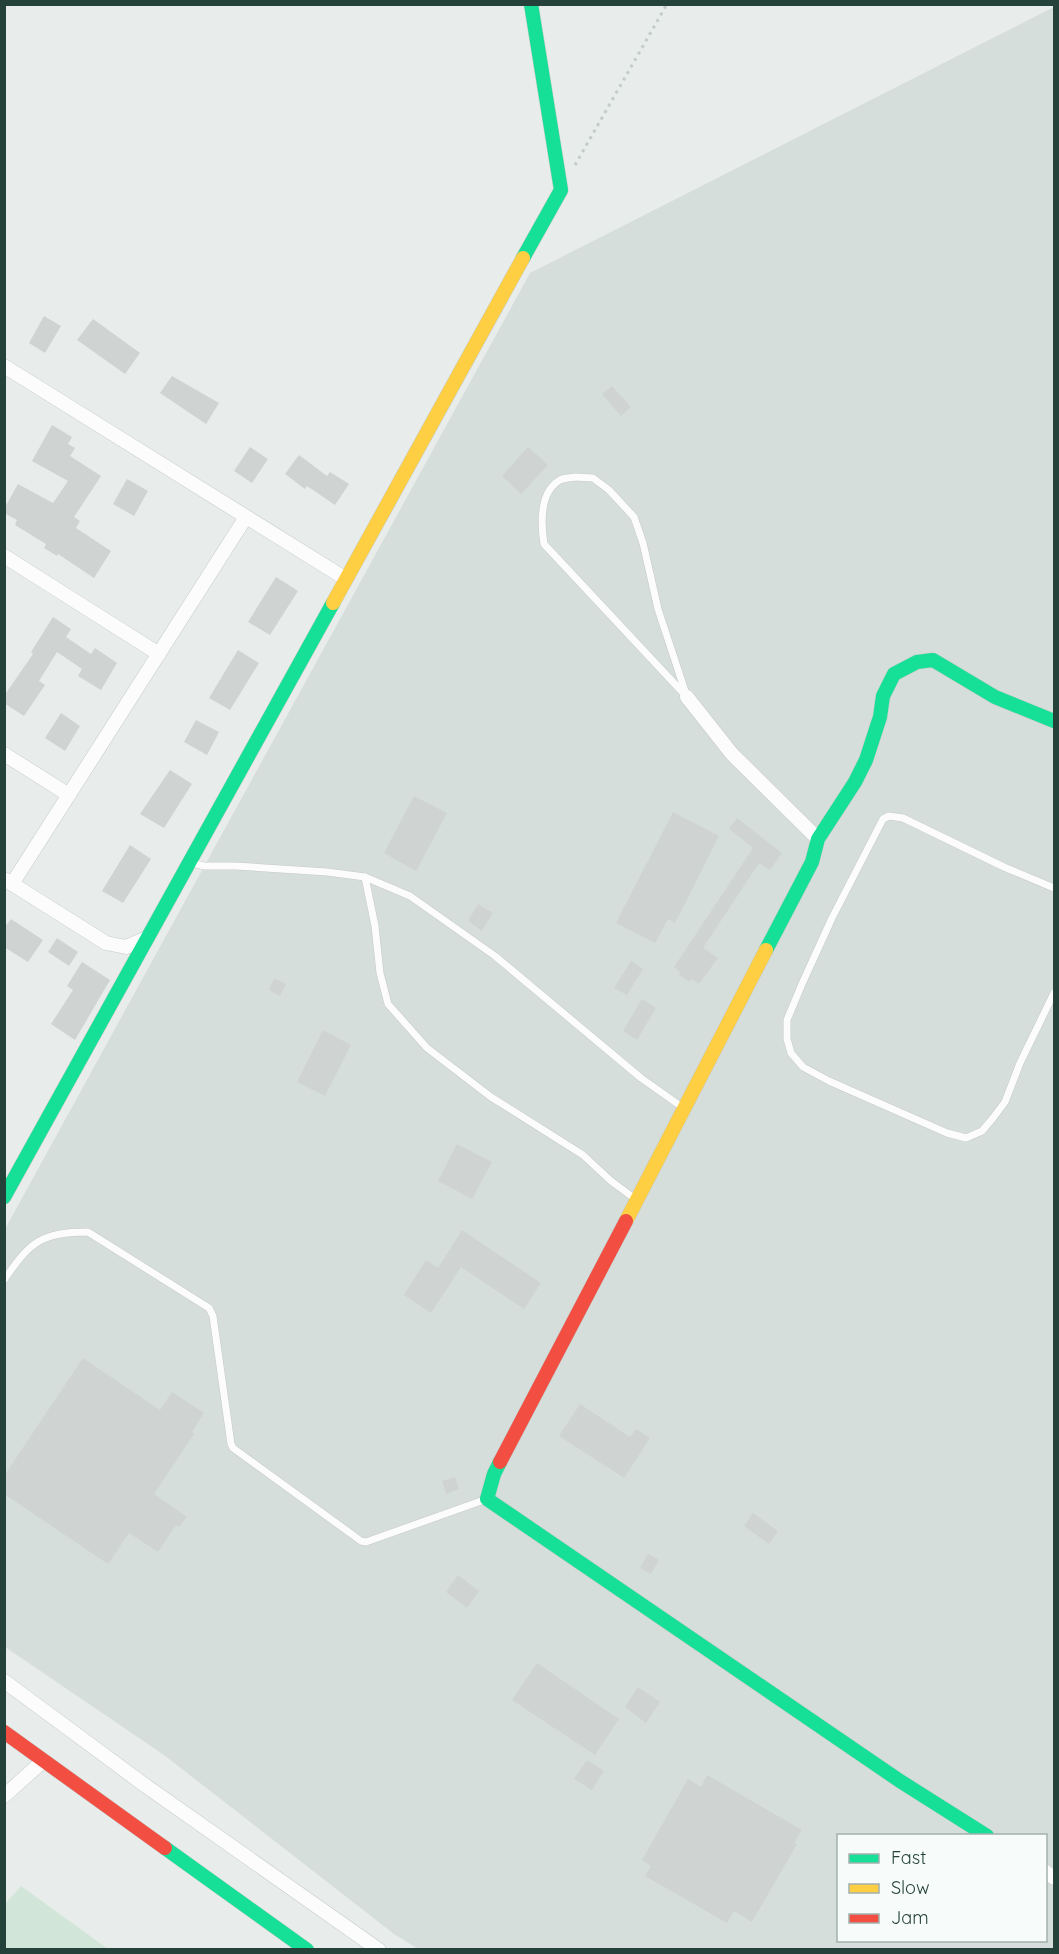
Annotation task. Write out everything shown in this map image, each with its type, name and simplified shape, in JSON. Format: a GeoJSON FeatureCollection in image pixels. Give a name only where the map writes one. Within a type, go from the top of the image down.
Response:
{"type":"FeatureCollection","features":[{"type":"Feature","properties":{"kind":"main road"},"geometry":{"type":"LineString","coordinates":[[4,1197],[561,190],[531,4]]}},
{"type":"Feature","properties":{"kind":"main road"},"geometry":{"type":"LineString","coordinates":[[984,1834],[900,1780],[487,1499],[495,1474],[812,862],[818,839],[855,782],[866,760],[880,717],[883,696],[894,674],[917,662],[933,660],[995,697],[1054,721]]}},
{"type":"Feature","properties":{"kind":"main road"},"geometry":{"type":"LineString","coordinates":[[4,1732],[307,1950]]}},
{"type":"Feature","properties":{"kind":"street"},"geometry":{"type":"LineString","coordinates":[[4,366],[346,579]]}},
{"type":"Feature","properties":{"kind":"street"},"geometry":{"type":"LineString","coordinates":[[147,938],[126,947],[106,943],[8,882],[69,795],[246,517]]}},
{"type":"Feature","properties":{"kind":"street"},"geometry":{"type":"LineString","coordinates":[[4,556],[159,654]]}},
{"type":"Feature","properties":{"kind":"street"},"geometry":{"type":"LineString","coordinates":[[687,697],[732,754],[818,839]]}},
{"type":"Feature","properties":{"kind":"street"},"geometry":{"type":"LineString","coordinates":[[4,754],[69,795]]}},
{"type":"Feature","properties":{"kind":"street"},"geometry":{"type":"LineString","coordinates":[[4,1681],[146,1786],[379,1950]]}},
{"type":"Feature","properties":{"kind":"street"},"geometry":{"type":"LineString","coordinates":[[4,1796],[43,1761]]}},
{"type":"Feature","properties":{"kind":"lane"},"geometry":{"type":"LineString","coordinates":[[574,477],[593,478],[609,489],[634,517],[643,543],[658,609],[687,697],[544,544],[541,520],[545,502],[551,489],[560,480],[574,477]]}},
{"type":"Feature","properties":{"kind":"lane"},"geometry":{"type":"LineString","coordinates":[[1054,888],[1004,867],[903,818],[889,816],[883,819],[832,918],[787,1020],[787,1039],[790,1053],[803,1067],[829,1081],[947,1133],[966,1138],[982,1131],[1005,1102],[1020,1063],[1054,993]]}},
{"type":"Feature","properties":{"kind":"lane"},"geometry":{"type":"LineString","coordinates":[[189,862],[204,866],[327,872],[365,877],[410,896],[495,956],[641,1078],[684,1109]]}},
{"type":"Feature","properties":{"kind":"lane"},"geometry":{"type":"LineString","coordinates":[[365,877],[375,926],[380,973],[388,1004],[427,1048],[491,1097],[584,1155],[611,1181],[637,1200]]}},
{"type":"Feature","properties":{"kind":"lane"},"geometry":{"type":"LineString","coordinates":[[4,1280],[30,1246],[49,1235],[88,1232],[209,1308],[213,1316],[233,1448],[361,1541],[366,1542],[487,1499]]}},
{"type":"Feature","properties":{"kind":"path"},"geometry":{"type":"LineString","coordinates":[[561,190],[667,4]]}},
{"type":"Feature","properties":{"kind":"shaded area"},"geometry":{"type":"Polygon","coordinates":[[[1054,7],[1054,1949],[418,1949],[394,1934],[164,1755],[5,1647],[5,1229],[530,273],[1054,7]]]}},
{"type":"Feature","properties":{"kind":"green space"},"geometry":{"type":"Polygon","coordinates":[[[21,1886],[108,1949],[5,1949],[5,1904],[21,1886]]]}},
{"type":"Feature","properties":{"kind":"building"},"geometry":{"type":"Polygon","coordinates":[[[44,316],[61,326],[45,353],[29,343],[44,316]]]}},
{"type":"Feature","properties":{"kind":"building"},"geometry":{"type":"Polygon","coordinates":[[[93,319],[140,353],[125,374],[77,340],[93,319]]]}},
{"type":"Feature","properties":{"kind":"building"},"geometry":{"type":"Polygon","coordinates":[[[172,376],[219,403],[206,424],[160,393],[172,376]]]}},
{"type":"Feature","properties":{"kind":"building"},"geometry":{"type":"Polygon","coordinates":[[[612,386],[631,407],[621,416],[602,394],[612,386]]]}},
{"type":"Feature","properties":{"kind":"building"},"geometry":{"type":"Polygon","coordinates":[[[52,425],[72,437],[68,444],[75,448],[70,456],[101,476],[74,517],[80,521],[76,528],[111,551],[94,578],[58,554],[57,556],[44,548],[46,544],[15,525],[17,520],[4,513],[18,484],[53,503],[68,481],[32,461],[52,425]]]}},
{"type":"Feature","properties":{"kind":"building"},"geometry":{"type":"Polygon","coordinates":[[[250,447],[268,459],[252,483],[234,471],[250,447]]]}},
{"type":"Feature","properties":{"kind":"building"},"geometry":{"type":"Polygon","coordinates":[[[528,447],[548,465],[521,494],[502,476],[528,447]]]}},
{"type":"Feature","properties":{"kind":"building"},"geometry":{"type":"Polygon","coordinates":[[[299,455],[327,476],[330,472],[349,484],[335,505],[307,486],[305,489],[285,474],[299,455]]]}},
{"type":"Feature","properties":{"kind":"building"},"geometry":{"type":"Polygon","coordinates":[[[127,479],[148,491],[134,516],[113,504],[127,479]]]}},
{"type":"Feature","properties":{"kind":"building"},"geometry":{"type":"Polygon","coordinates":[[[276,577],[298,591],[270,635],[248,622],[276,577]]]}},
{"type":"Feature","properties":{"kind":"building"},"geometry":{"type":"Polygon","coordinates":[[[53,617],[71,629],[66,637],[91,654],[95,648],[117,663],[101,690],[78,676],[82,669],[57,652],[39,681],[45,685],[24,716],[4,703],[4,696],[33,654],[31,652],[53,617]]]}},
{"type":"Feature","properties":{"kind":"building"},"geometry":{"type":"Polygon","coordinates":[[[238,650],[259,663],[230,710],[209,698],[238,650]]]}},
{"type":"Feature","properties":{"kind":"building"},"geometry":{"type":"Polygon","coordinates":[[[61,713],[80,726],[65,751],[45,738],[61,713]]]}},
{"type":"Feature","properties":{"kind":"building"},"geometry":{"type":"Polygon","coordinates":[[[196,720],[219,732],[207,755],[184,742],[196,720]]]}},
{"type":"Feature","properties":{"kind":"building"},"geometry":{"type":"Polygon","coordinates":[[[170,770],[192,784],[164,828],[140,814],[170,770]]]}},
{"type":"Feature","properties":{"kind":"building"},"geometry":{"type":"Polygon","coordinates":[[[414,796],[447,813],[416,871],[384,853],[414,796]]]}},
{"type":"Feature","properties":{"kind":"building"},"geometry":{"type":"Polygon","coordinates":[[[673,812],[719,836],[675,923],[668,919],[655,943],[616,923],[673,812]]]}},
{"type":"Feature","properties":{"kind":"building"},"geometry":{"type":"Polygon","coordinates":[[[737,818],[782,853],[770,870],[759,863],[703,948],[718,958],[699,984],[691,979],[689,982],[674,967],[753,848],[729,829],[737,818]]]}},
{"type":"Feature","properties":{"kind":"building"},"geometry":{"type":"Polygon","coordinates":[[[130,845],[151,859],[123,903],[102,891],[130,845]]]}},
{"type":"Feature","properties":{"kind":"building"},"geometry":{"type":"Polygon","coordinates":[[[478,904],[493,913],[482,931],[468,921],[478,904]]]}},
{"type":"Feature","properties":{"kind":"building"},"geometry":{"type":"Polygon","coordinates":[[[11,919],[43,940],[28,962],[4,947],[4,928],[11,919]]]}},
{"type":"Feature","properties":{"kind":"building"},"geometry":{"type":"Polygon","coordinates":[[[57,938],[78,952],[69,966],[48,952],[57,938]]]}},
{"type":"Feature","properties":{"kind":"building"},"geometry":{"type":"Polygon","coordinates":[[[631,961],[643,969],[627,995],[614,988],[631,961]]]}},
{"type":"Feature","properties":{"kind":"building"},"geometry":{"type":"Polygon","coordinates":[[[82,962],[110,980],[75,1040],[51,1024],[73,990],[67,986],[82,962]]]}},
{"type":"Feature","properties":{"kind":"building"},"geometry":{"type":"Polygon","coordinates":[[[274,978],[286,984],[280,996],[269,990],[274,978]]]}},
{"type":"Feature","properties":{"kind":"building"},"geometry":{"type":"Polygon","coordinates":[[[642,999],[656,1008],[637,1040],[623,1031],[642,999]]]}},
{"type":"Feature","properties":{"kind":"building"},"geometry":{"type":"Polygon","coordinates":[[[323,1030],[351,1045],[325,1096],[297,1082],[323,1030]]]}},
{"type":"Feature","properties":{"kind":"building"},"geometry":{"type":"Polygon","coordinates":[[[457,1144],[492,1162],[472,1199],[438,1181],[457,1144]]]}},
{"type":"Feature","properties":{"kind":"building"},"geometry":{"type":"Polygon","coordinates":[[[462,1230],[541,1283],[524,1309],[461,1267],[431,1313],[404,1295],[426,1260],[438,1268],[462,1230]]]}},
{"type":"Feature","properties":{"kind":"building"},"geometry":{"type":"Polygon","coordinates":[[[83,1358],[160,1410],[172,1392],[204,1413],[192,1432],[194,1434],[154,1494],[187,1517],[179,1527],[176,1525],[158,1552],[129,1533],[108,1564],[4,1494],[4,1476],[83,1358]]]}},
{"type":"Feature","properties":{"kind":"building"},"geometry":{"type":"Polygon","coordinates":[[[580,1404],[630,1437],[636,1429],[650,1438],[624,1478],[559,1436],[580,1404]]]}},
{"type":"Feature","properties":{"kind":"building"},"geometry":{"type":"Polygon","coordinates":[[[455,1477],[459,1489],[446,1494],[442,1481],[455,1477]]]}},
{"type":"Feature","properties":{"kind":"building"},"geometry":{"type":"Polygon","coordinates":[[[753,1513],[778,1531],[769,1544],[744,1526],[753,1513]]]}},
{"type":"Feature","properties":{"kind":"building"},"geometry":{"type":"Polygon","coordinates":[[[648,1554],[659,1560],[651,1574],[640,1568],[648,1554]]]}},
{"type":"Feature","properties":{"kind":"building"},"geometry":{"type":"Polygon","coordinates":[[[458,1575],[479,1591],[467,1608],[446,1592],[458,1575]]]}},
{"type":"Feature","properties":{"kind":"building"},"geometry":{"type":"Polygon","coordinates":[[[537,1663],[619,1719],[595,1755],[512,1700],[537,1663]]]}},
{"type":"Feature","properties":{"kind":"building"},"geometry":{"type":"Polygon","coordinates":[[[638,1687],[660,1702],[646,1723],[625,1707],[638,1687]]]}},
{"type":"Feature","properties":{"kind":"building"},"geometry":{"type":"Polygon","coordinates":[[[587,1760],[604,1771],[592,1790],[574,1779],[587,1760]]]}},
{"type":"Feature","properties":{"kind":"building"},"geometry":{"type":"Polygon","coordinates":[[[707,1775],[802,1830],[794,1843],[797,1844],[752,1922],[734,1911],[727,1923],[645,1876],[651,1866],[642,1860],[688,1779],[701,1787],[707,1775]]]}},
{"type":"Feature","properties":{"kind":"traffic: fast"},"geometry":{"type":"LineString","coordinates":[[523,258],[561,190],[531,4]]}},
{"type":"Feature","properties":{"kind":"traffic: fast"},"geometry":{"type":"LineString","coordinates":[[4,1197],[333,603]]}},
{"type":"Feature","properties":{"kind":"traffic: fast"},"geometry":{"type":"LineString","coordinates":[[766,950],[812,862],[818,839],[855,782],[866,760],[880,717],[883,696],[894,674],[917,662],[933,660],[995,697],[1054,721]]}},
{"type":"Feature","properties":{"kind":"traffic: fast"},"geometry":{"type":"LineString","coordinates":[[500,1462],[487,1499],[900,1781],[984,1834]]}},
{"type":"Feature","properties":{"kind":"traffic: fast"},"geometry":{"type":"LineString","coordinates":[[165,1848],[307,1950]]}},
{"type":"Feature","properties":{"kind":"traffic: slow"},"geometry":{"type":"LineString","coordinates":[[333,603],[523,258]]}},
{"type":"Feature","properties":{"kind":"traffic: slow"},"geometry":{"type":"LineString","coordinates":[[626,1221],[766,950]]}},
{"type":"Feature","properties":{"kind":"traffic: jam"},"geometry":{"type":"LineString","coordinates":[[500,1462],[626,1221]]}},
{"type":"Feature","properties":{"kind":"traffic: jam"},"geometry":{"type":"LineString","coordinates":[[4,1732],[165,1848]]}}]}
